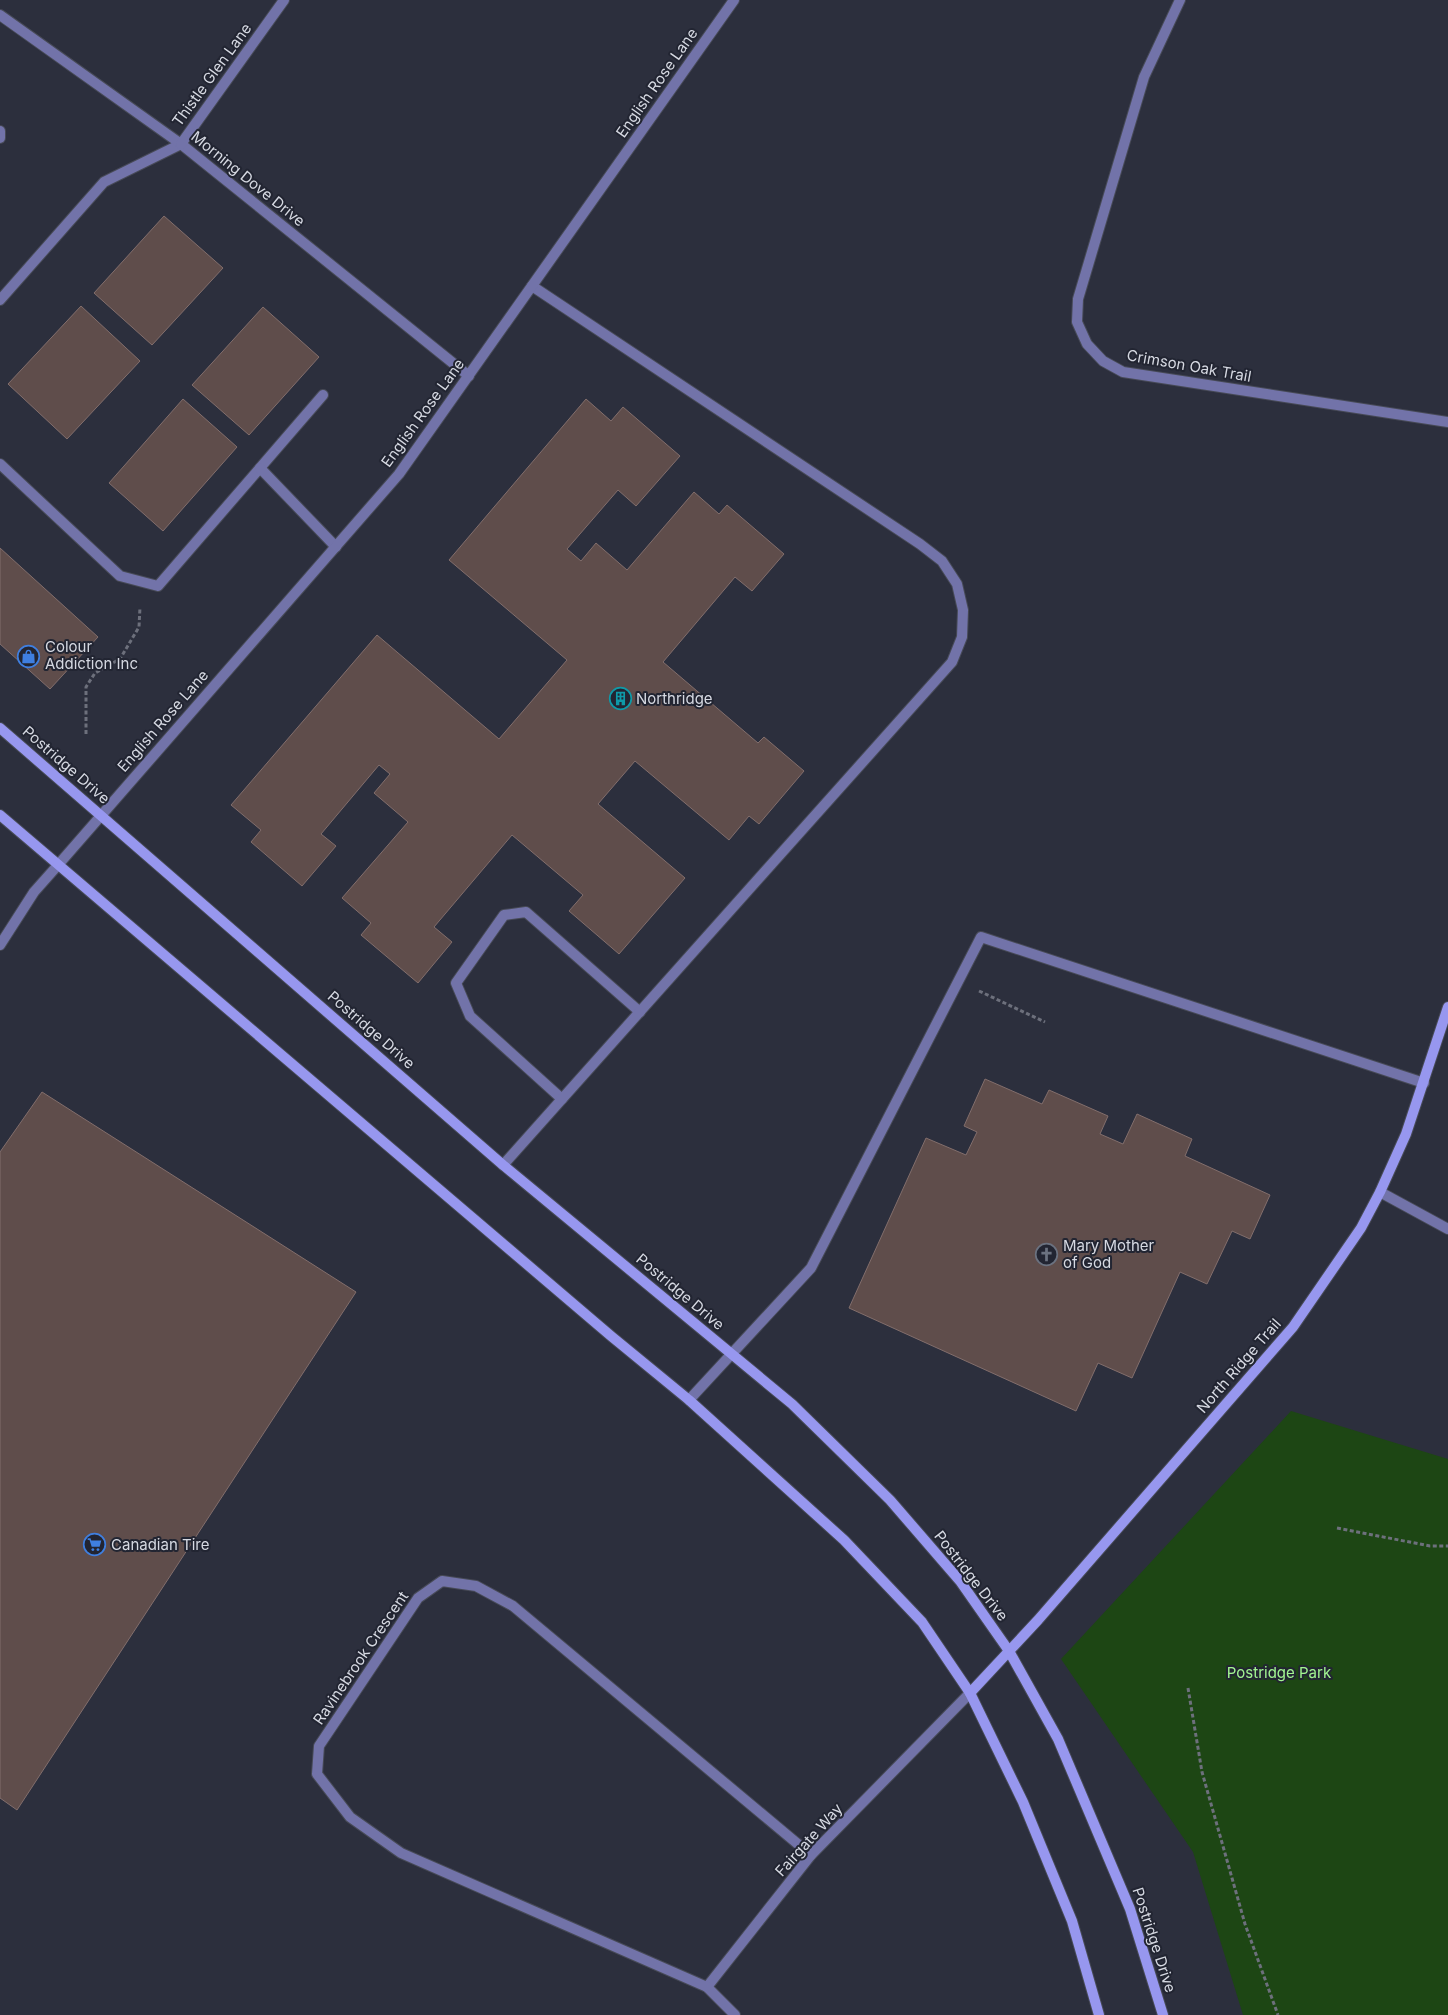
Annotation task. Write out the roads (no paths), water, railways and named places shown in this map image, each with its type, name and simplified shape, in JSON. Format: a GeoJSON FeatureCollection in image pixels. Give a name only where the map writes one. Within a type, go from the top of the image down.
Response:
{"type":"FeatureCollection","features":[{"type":"Feature","properties":{"kind":"street","name":"Thistle Glen Lane"},"geometry":{"type":"LineString","coordinates":[[181,144],[284,0]]}},
{"type":"Feature","properties":{"kind":"street","name":"English Rose Lane"},"geometry":{"type":"LineString","coordinates":[[0,945],[34,892],[399,474],[734,0]]}},
{"type":"Feature","properties":{"kind":"street","name":"Crimson Oak Trail"},"geometry":{"type":"LineString","coordinates":[[1180,0],[1144,77],[1078,299],[1077,322],[1087,344],[1103,361],[1123,372],[1448,422]]}},
{"type":"Feature","properties":{"kind":"street","name":"Morning Dove Drive"},"geometry":{"type":"LineString","coordinates":[[0,15],[181,144],[468,376]]}},
{"type":"Feature","properties":{"kind":"street"},"geometry":{"type":"LineString","coordinates":[[0,131],[0,138]]}},
{"type":"Feature","properties":{"kind":"street"},"geometry":{"type":"LineString","coordinates":[[0,300],[104,182],[181,144]]}},
{"type":"Feature","properties":{"kind":"street"},"geometry":{"type":"LineString","coordinates":[[503,1165],[952,662],[962,637],[963,610],[956,584],[947,568],[942,561],[920,544],[532,286]]}},
{"type":"Feature","properties":{"kind":"street"},"geometry":{"type":"LineString","coordinates":[[0,464],[120,576],[158,586],[323,395]]}},
{"type":"Feature","properties":{"kind":"street"},"geometry":{"type":"LineString","coordinates":[[260,468],[336,546]]}},
{"type":"Feature","properties":{"kind":"street","name":"Postridge Drive"},"geometry":{"type":"LineString","coordinates":[[0,728],[503,1165],[792,1404],[890,1500],[960,1581],[1009,1650],[1058,1739],[1127,1900],[1163,2015]]}},
{"type":"Feature","properties":{"kind":"street"},"geometry":{"type":"LineString","coordinates":[[0,815],[689,1400],[844,1540],[922,1622],[970,1693],[1023,1802],[1072,1920],[1100,2015]]}},
{"type":"Feature","properties":{"kind":"street"},"geometry":{"type":"LineString","coordinates":[[562,1099],[470,1016],[456,983],[504,914],[526,912],[640,1012]]}},
{"type":"Feature","properties":{"kind":"street"},"geometry":{"type":"LineString","coordinates":[[689,1400],[811,1268],[981,937],[1424,1083]]}},
{"type":"Feature","properties":{"kind":"street","name":"North Ridge Trail"},"geometry":{"type":"LineString","coordinates":[[970,1693],[1293,1327],[1361,1228],[1380,1192],[1406,1134],[1448,1007]]}},
{"type":"Feature","properties":{"kind":"street"},"geometry":{"type":"LineString","coordinates":[[1380,1192],[1448,1229]]}},
{"type":"Feature","properties":{"kind":"street","name":"Ravinebrook Crescent"},"geometry":{"type":"LineString","coordinates":[[707,1987],[401,1853],[350,1817],[317,1774],[319,1746],[418,1598],[442,1581],[476,1586],[513,1606],[811,1855]]}},
{"type":"Feature","properties":{"kind":"street","name":"Fairgate Way"},"geometry":{"type":"LineString","coordinates":[[707,1987],[811,1855],[970,1693]]}},
{"type":"Feature","properties":{"kind":"street"},"geometry":{"type":"LineString","coordinates":[[707,1987],[735,2015]]}},
{"type":"Feature","properties":{"kind":"place","name":"Colour Addiction Inc"},"geometry":{"type":"Point","coordinates":[29,656]}},
{"type":"Feature","properties":{"kind":"place","name":"Northridge"},"geometry":{"type":"Point","coordinates":[620,699]}},
{"type":"Feature","properties":{"kind":"place","name":"Mary Mother of God"},"geometry":{"type":"Point","coordinates":[1047,1255]}},
{"type":"Feature","properties":{"kind":"place","name":"Canadian Tire"},"geometry":{"type":"Point","coordinates":[95,1545]}},
{"type":"Feature","properties":{"kind":"park label","name":"Postridge Park"},"geometry":{"type":"Point","coordinates":[1279,1673]}}]}
